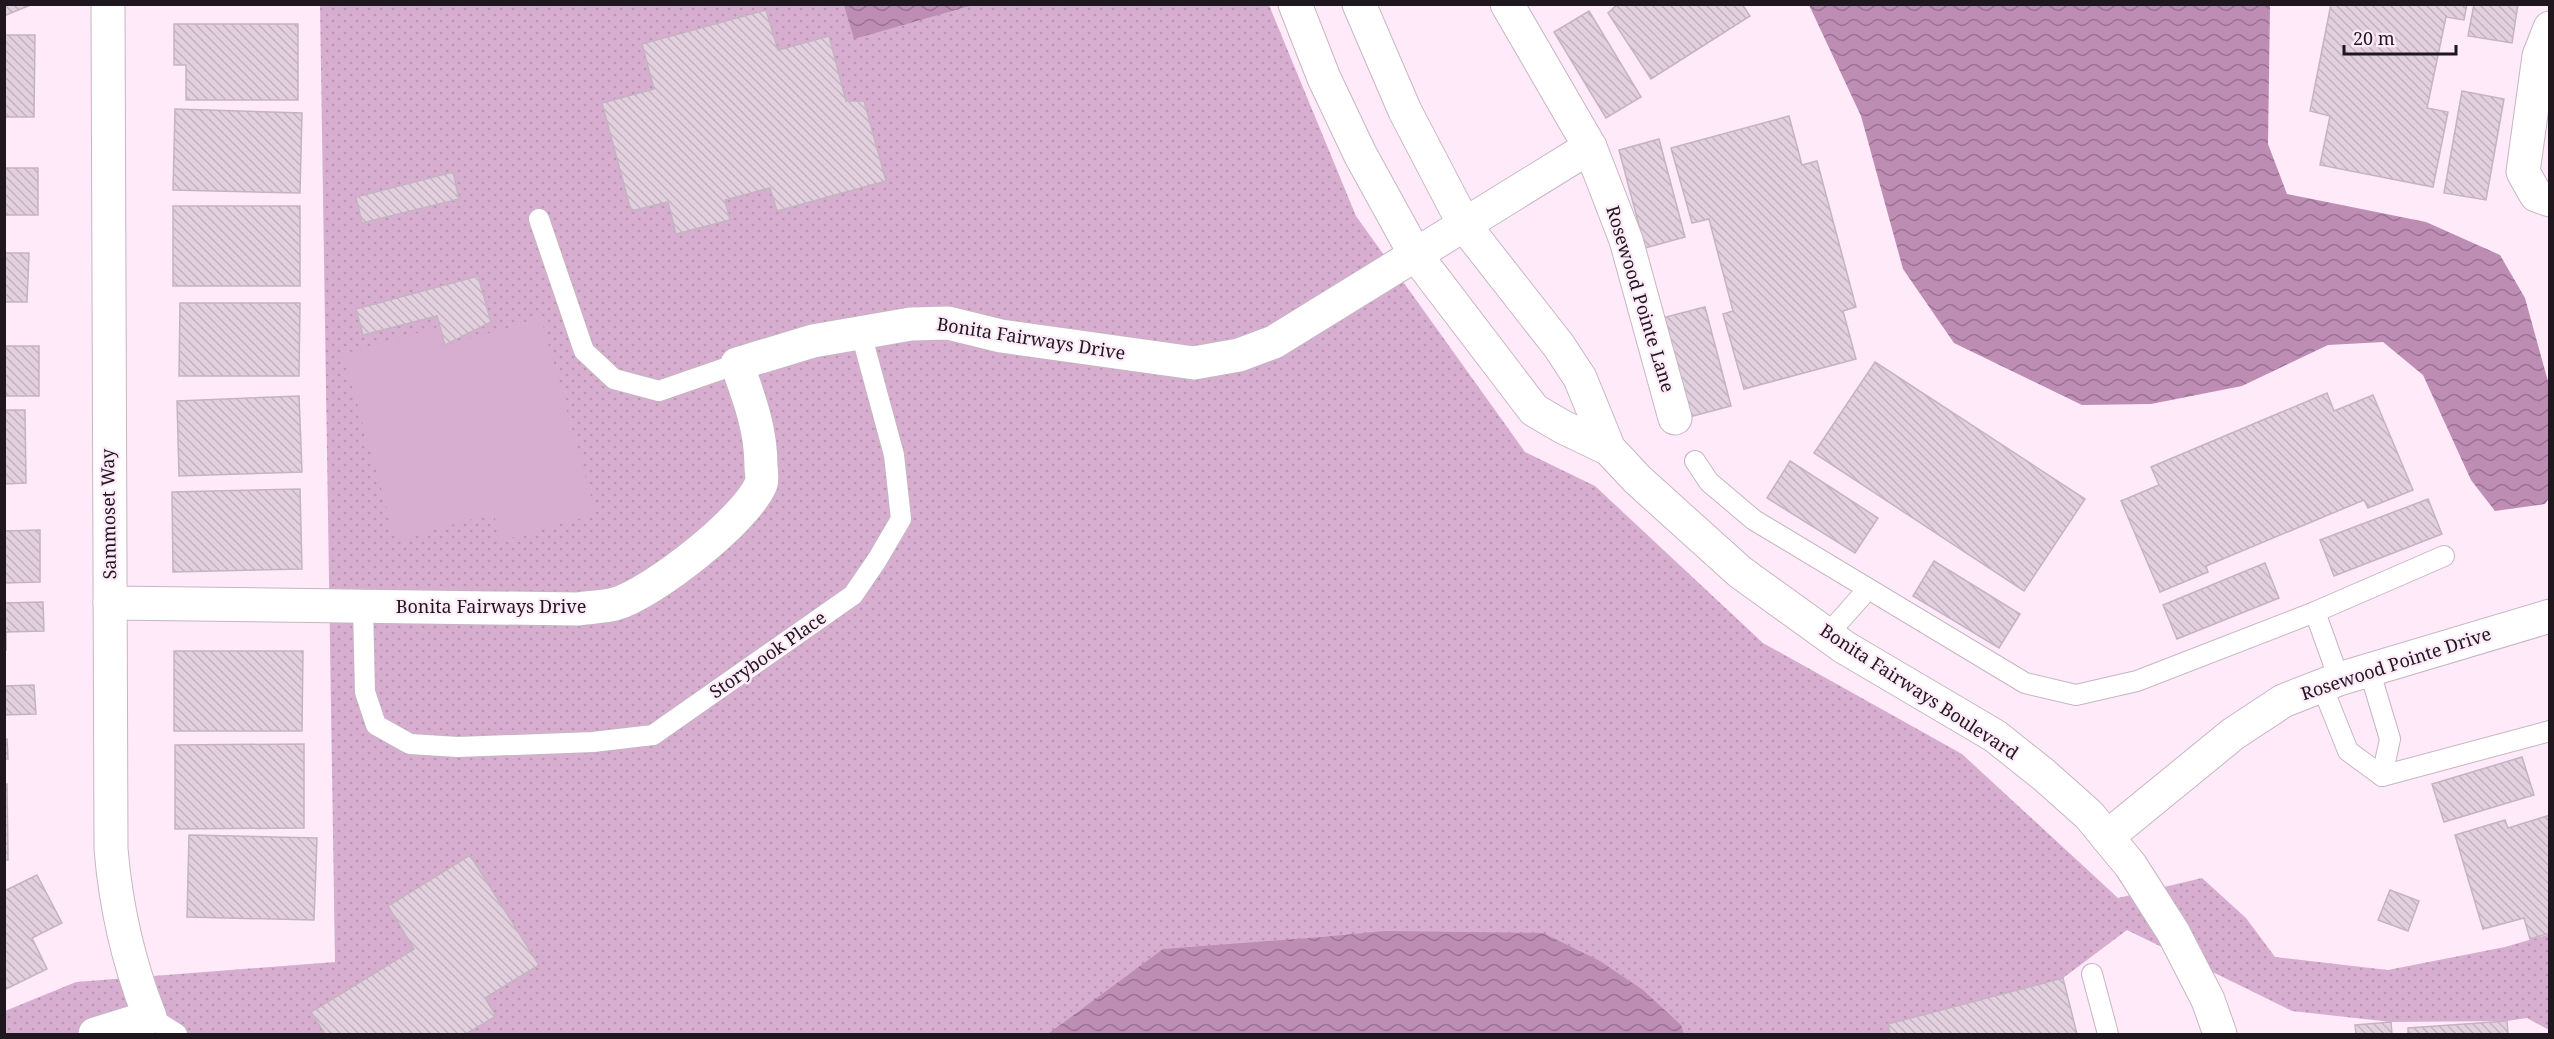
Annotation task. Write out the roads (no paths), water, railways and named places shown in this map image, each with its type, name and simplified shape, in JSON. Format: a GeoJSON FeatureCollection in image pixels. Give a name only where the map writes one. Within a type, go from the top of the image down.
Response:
{"type":"FeatureCollection","features":[{"type":"Feature","properties":{"kind":"street","name":"Sammoset Way"},"geometry":{"type":"LineString","coordinates":[[108,4],[111,849],[115,892],[134,975],[150,1017]]}},
{"type":"Feature","properties":{"kind":"street","name":"Bonita Fairways Boulevard"},"geometry":{"type":"LineString","coordinates":[[1295,4],[1324,78],[1360,154],[1415,254],[1534,410],[1609,449]]}},
{"type":"Feature","properties":{"kind":"street","name":"Bonita Fairways Boulevard"},"geometry":{"type":"LineString","coordinates":[[1359,4],[1405,111],[1465,226],[1559,346],[1580,378],[1609,449],[1638,480],[1740,572],[1844,647],[1995,736],[2089,815],[2131,866],[2173,932],[2208,1000],[2220,1035]]}},
{"type":"Feature","properties":{"kind":"street","name":"Rosewood Pointe Lane"},"geometry":{"type":"LineString","coordinates":[[1507,4],[1590,147],[1626,240],[1675,418]]}},
{"type":"Feature","properties":{"kind":"street"},"geometry":{"type":"LineString","coordinates":[[2550,28],[2539,56],[2523,172],[2536,195],[2550,200]]}},
{"type":"Feature","properties":{"kind":"street"},"geometry":{"type":"LineString","coordinates":[[1465,226],[1590,147]]}},
{"type":"Feature","properties":{"kind":"street","name":"Bonita Fairways Drive"},"geometry":{"type":"LineString","coordinates":[[110,603],[579,609],[616,603],[657,581],[709,544],[745,508],[762,482],[757,418],[737,364],[813,342],[911,324],[948,323],[1001,336],[1194,363],[1239,355],[1274,342],[1415,254],[1465,226]]}},
{"type":"Feature","properties":{"kind":"street","name":"Rosewood Pointe Drive"},"geometry":{"type":"LineString","coordinates":[[2107,837],[2233,734],[2283,701],[2344,678],[2550,616]]}},
{"type":"Feature","properties":{"kind":"street"},"geometry":{"type":"LineString","coordinates":[[95,1035],[150,1017]]}},
{"type":"Feature","properties":{"kind":"lane"},"geometry":{"type":"LineString","coordinates":[[539,219],[584,351],[614,379],[659,391],[737,364]]}},
{"type":"Feature","properties":{"kind":"lane","name":"Storybook Place"},"geometry":{"type":"LineString","coordinates":[[363,606],[365,692],[376,724],[411,744],[458,747],[593,742],[653,735],[853,595],[901,519],[894,455],[861,333]]}},
{"type":"Feature","properties":{"kind":"lane"},"geometry":{"type":"LineString","coordinates":[[1695,461],[1709,482],[1754,520],[2025,683],[2076,695],[2137,681],[2315,612],[2444,556]]}},
{"type":"Feature","properties":{"kind":"lane"},"geometry":{"type":"LineString","coordinates":[[1827,634],[1868,589]]}},
{"type":"Feature","properties":{"kind":"lane"},"geometry":{"type":"LineString","coordinates":[[2315,612],[2344,678],[2390,739],[2382,776]]}},
{"type":"Feature","properties":{"kind":"lane"},"geometry":{"type":"LineString","coordinates":[[2344,678],[2348,751],[2382,776]]}},
{"type":"Feature","properties":{"kind":"lane"},"geometry":{"type":"LineString","coordinates":[[2382,776],[2550,731]]}},
{"type":"Feature","properties":{"kind":"lane"},"geometry":{"type":"LineString","coordinates":[[2092,974],[2108,1035]]}},
{"type":"Feature","properties":{"kind":"lane"},"geometry":{"type":"LineString","coordinates":[[150,1017],[177,1035]]}},
{"type":"Feature","properties":{"kind":"water"},"geometry":{"type":"Polygon","coordinates":[[[844,4],[973,5],[854,39],[844,4]]]}},
{"type":"Feature","properties":{"kind":"water"},"geometry":{"type":"Polygon","coordinates":[[[1809,5],[2270,5],[2268,144],[2287,194],[2426,222],[2500,255],[2525,298],[2549,385],[2549,498],[2545,504],[2495,511],[2471,480],[2423,375],[2383,342],[2328,345],[2242,386],[2151,404],[2082,405],[1954,343],[1903,269],[1861,116],[1809,5]]]}},
{"type":"Feature","properties":{"kind":"water"},"geometry":{"type":"Polygon","coordinates":[[[1384,931],[1543,933],[1600,961],[1643,990],[1681,1025],[1684,1034],[1048,1034],[1163,949],[1384,931]]]}}]}
